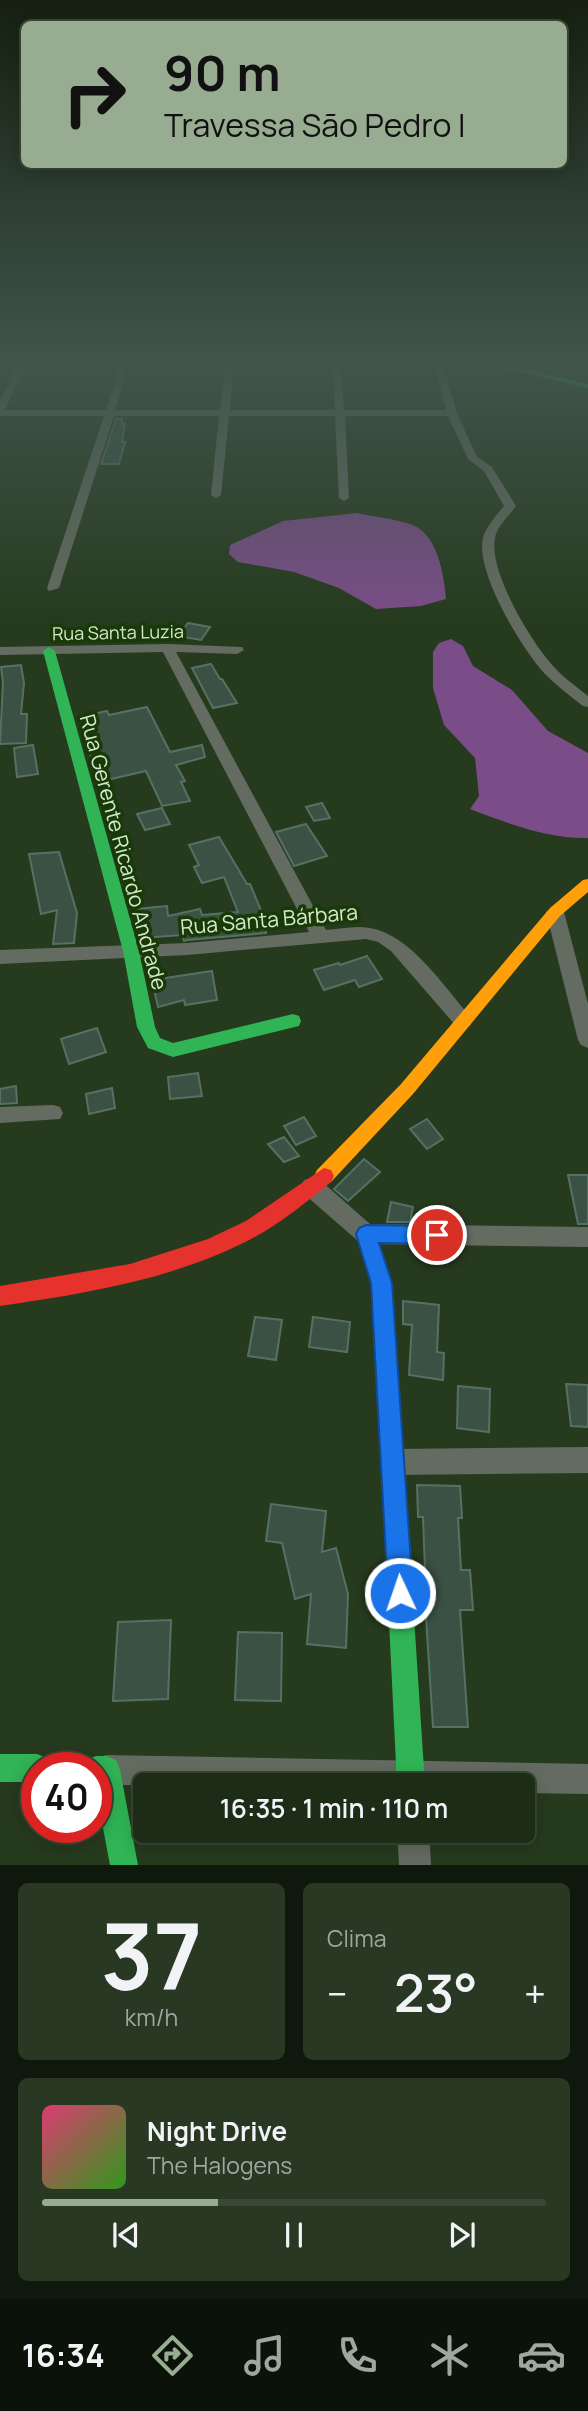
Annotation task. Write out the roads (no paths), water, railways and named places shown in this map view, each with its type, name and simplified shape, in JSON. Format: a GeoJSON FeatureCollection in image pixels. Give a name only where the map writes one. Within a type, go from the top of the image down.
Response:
{"type":"FeatureCollection","features":[{"type":"Feature","properties":{"kind":"street"},"geometry":{"type":"LineString","coordinates":[[53,588],[97,449]]}},
{"type":"Feature","properties":{"kind":"street"},"geometry":{"type":"LineString","coordinates":[[216,495],[220,449]]}},
{"type":"Feature","properties":{"kind":"street"},"geometry":{"type":"LineString","coordinates":[[342,449],[344,498]]}},
{"type":"Feature","properties":{"kind":"street"},"geometry":{"type":"LineString","coordinates":[[468,449],[473,459],[488,469],[510,506],[489,537],[495,580],[531,645],[549,670],[588,703]]}},
{"type":"Feature","properties":{"kind":"street"},"geometry":{"type":"LineString","coordinates":[[167,648],[321,937]]}},
{"type":"Feature","properties":{"kind":"street","name":"Rua Santa Luzia"},"geometry":{"type":"LineString","coordinates":[[0,651],[167,648],[237,650]]}},
{"type":"Feature","properties":{"kind":"street","name":"Rua Gerente Ricardo Andrade"},"geometry":{"type":"LineString","coordinates":[[49,650],[131,951],[146,1027],[154,1043],[173,1050],[293,1021]]}},
{"type":"Feature","properties":{"kind":"street"},"geometry":{"type":"LineString","coordinates":[[0,1296],[109,1280],[164,1264],[251,1226],[312,1187],[391,1109],[555,912],[588,884]]}},
{"type":"Feature","properties":{"kind":"street"},"geometry":{"type":"LineString","coordinates":[[555,912],[588,1040]]}},
{"type":"Feature","properties":{"kind":"street","name":"Rua Santa Bárbara"},"geometry":{"type":"LineString","coordinates":[[1,952],[187,950],[366,933],[383,937],[397,946],[463,1021]]}},
{"type":"Feature","properties":{"kind":"street"},"geometry":{"type":"LineString","coordinates":[[0,1115],[53,1113]]}},
{"type":"Feature","properties":{"kind":"street"},"geometry":{"type":"LineString","coordinates":[[312,1187],[366,1234],[382,1283],[411,1773]]}},
{"type":"Feature","properties":{"kind":"street"},"geometry":{"type":"LineString","coordinates":[[366,1234],[588,1237]]}},
{"type":"Feature","properties":{"kind":"street"},"geometry":{"type":"LineString","coordinates":[[393,1462],[588,1460]]}},
{"type":"Feature","properties":{"kind":"street"},"geometry":{"type":"LineString","coordinates":[[0,1768],[21,1769]]}},
{"type":"Feature","properties":{"kind":"street"},"geometry":{"type":"LineString","coordinates":[[112,1770],[194,1773]]}},
{"type":"Feature","properties":{"kind":"street"},"geometry":{"type":"LineString","coordinates":[[535,1779],[588,1779]]}},
{"type":"Feature","properties":{"kind":"street"},"geometry":{"type":"LineString","coordinates":[[112,1815],[124,1865]]}},
{"type":"Feature","properties":{"kind":"street"},"geometry":{"type":"LineString","coordinates":[[414,1843],[415,1865]]}}]}
